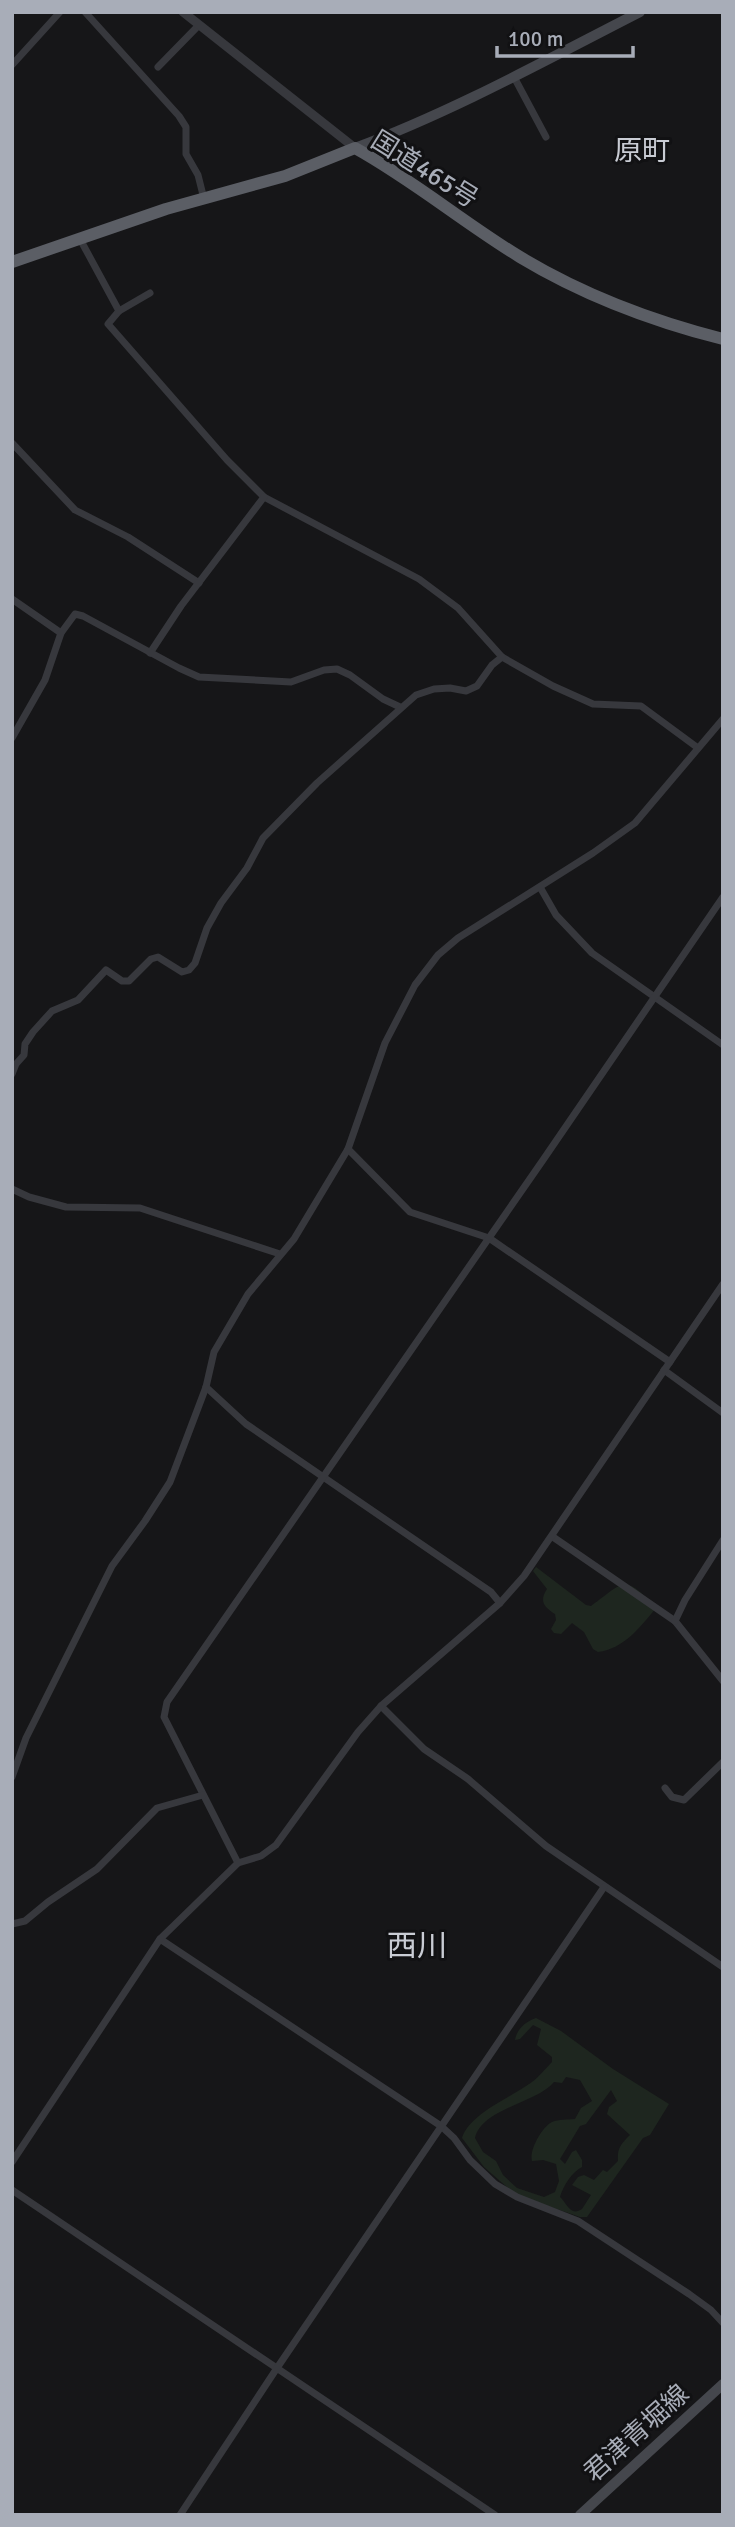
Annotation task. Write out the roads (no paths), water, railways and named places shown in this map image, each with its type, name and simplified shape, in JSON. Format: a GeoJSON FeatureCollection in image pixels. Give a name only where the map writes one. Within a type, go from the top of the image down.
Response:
{"type":"FeatureCollection","features":[{"type":"Feature","properties":{"kind":"highway","name":"国道465号"},"geometry":{"type":"LineString","coordinates":[[12,262],[166,209],[285,176],[355,148],[406,178],[520,257],[560,279],[642,314],[723,339]]}},
{"type":"Feature","properties":{"kind":"main road"},"geometry":{"type":"LineString","coordinates":[[355,148],[419,122],[514,77],[640,12]]}},
{"type":"Feature","properties":{"kind":"main road","name":"君津青堀線"},"geometry":{"type":"LineString","coordinates":[[580,2515],[723,2384]]}},
{"type":"Feature","properties":{"kind":"street"},"geometry":{"type":"LineString","coordinates":[[12,65],[60,12]]}},
{"type":"Feature","properties":{"kind":"street"},"geometry":{"type":"LineString","coordinates":[[85,12],[179,116],[186,127],[186,154],[198,175],[204,199]]}},
{"type":"Feature","properties":{"kind":"street"},"geometry":{"type":"LineString","coordinates":[[183,12],[355,148]]}},
{"type":"Feature","properties":{"kind":"street"},"geometry":{"type":"LineString","coordinates":[[158,67],[199,25]]}},
{"type":"Feature","properties":{"kind":"street"},"geometry":{"type":"LineString","coordinates":[[514,77],[547,137]]}},
{"type":"Feature","properties":{"kind":"street"},"geometry":{"type":"LineString","coordinates":[[80,239],[119,311]]}},
{"type":"Feature","properties":{"kind":"street"},"geometry":{"type":"LineString","coordinates":[[150,293],[119,311],[108,324],[227,460],[264,497],[419,579],[458,608],[502,656],[553,686],[593,704],[641,706],[698,748]]}},
{"type":"Feature","properties":{"kind":"street"},"geometry":{"type":"LineString","coordinates":[[12,443],[75,510],[128,537],[199,583]]}},
{"type":"Feature","properties":{"kind":"street"},"geometry":{"type":"LineString","coordinates":[[150,653],[264,497]]}},
{"type":"Feature","properties":{"kind":"street"},"geometry":{"type":"LineString","coordinates":[[12,598],[61,633]]}},
{"type":"Feature","properties":{"kind":"street"},"geometry":{"type":"LineString","coordinates":[[12,738],[45,680],[61,633],[75,614],[199,677],[291,682],[324,670],[338,669],[400,707]]}},
{"type":"Feature","properties":{"kind":"street"},"geometry":{"type":"LineString","coordinates":[[12,1074],[24,1055],[25,1044],[33,1032],[52,1011],[78,1000],[106,970],[122,981],[129,981],[151,959],[159,957],[182,972],[189,970],[195,963],[207,928],[221,903],[247,868],[262,838],[341,759],[400,707],[416,695],[434,689],[466,691],[477,686],[502,656]]}},
{"type":"Feature","properties":{"kind":"street"},"geometry":{"type":"LineString","coordinates":[[12,1777],[26,1738],[112,1566],[170,1482],[206,1387],[214,1352],[248,1294],[294,1239],[348,1149],[385,1043],[415,985],[438,955],[458,938],[635,823],[723,719]]}},
{"type":"Feature","properties":{"kind":"street"},"geometry":{"type":"LineString","coordinates":[[540,887],[556,915],[592,953],[723,1045]]}},
{"type":"Feature","properties":{"kind":"street"},"geometry":{"type":"LineString","coordinates":[[238,1863],[164,1717],[167,1702],[723,897]]}},
{"type":"Feature","properties":{"kind":"street"},"geometry":{"type":"LineString","coordinates":[[348,1149],[410,1212],[489,1238],[670,1362]]}},
{"type":"Feature","properties":{"kind":"street"},"geometry":{"type":"LineString","coordinates":[[12,1189],[29,1197],[66,1207],[140,1208],[280,1254]]}},
{"type":"Feature","properties":{"kind":"street"},"geometry":{"type":"LineString","coordinates":[[12,2162],[160,1939],[238,1863],[261,1856],[276,1845],[358,1732],[381,1706],[500,1603],[524,1576],[723,1284]]}},
{"type":"Feature","properties":{"kind":"street"},"geometry":{"type":"LineString","coordinates":[[664,1370],[723,1413]]}},
{"type":"Feature","properties":{"kind":"street"},"geometry":{"type":"LineString","coordinates":[[206,1387],[246,1424],[491,1592],[500,1603]]}},
{"type":"Feature","properties":{"kind":"street"},"geometry":{"type":"LineString","coordinates":[[552,1536],[675,1620],[723,1681]]}},
{"type":"Feature","properties":{"kind":"street"},"geometry":{"type":"LineString","coordinates":[[675,1620],[723,1540]]}},
{"type":"Feature","properties":{"kind":"street"},"geometry":{"type":"LineString","coordinates":[[381,1706],[424,1749],[468,1779],[545,1846],[723,1967]]}},
{"type":"Feature","properties":{"kind":"street"},"geometry":{"type":"LineString","coordinates":[[665,1788],[676,1800],[684,1800],[723,1762]]}},
{"type":"Feature","properties":{"kind":"street"},"geometry":{"type":"LineString","coordinates":[[12,1924],[25,1921],[97,1869],[158,1808],[203,1795]]}},
{"type":"Feature","properties":{"kind":"street"},"geometry":{"type":"LineString","coordinates":[[180,2515],[604,1887]]}},
{"type":"Feature","properties":{"kind":"street"},"geometry":{"type":"LineString","coordinates":[[160,1939],[441,2126],[454,2138],[470,2160],[495,2183],[517,2197],[578,2221],[689,2294],[711,2310],[723,2323]]}},
{"type":"Feature","properties":{"kind":"street"},"geometry":{"type":"LineString","coordinates":[[12,2190],[495,2515]]}},
{"type":"Feature","properties":{"kind":"district","name":"原町"},"geometry":{"type":"Point","coordinates":[642,150]}},
{"type":"Feature","properties":{"kind":"district","name":"西川"},"geometry":{"type":"Point","coordinates":[417,1946]}}]}
